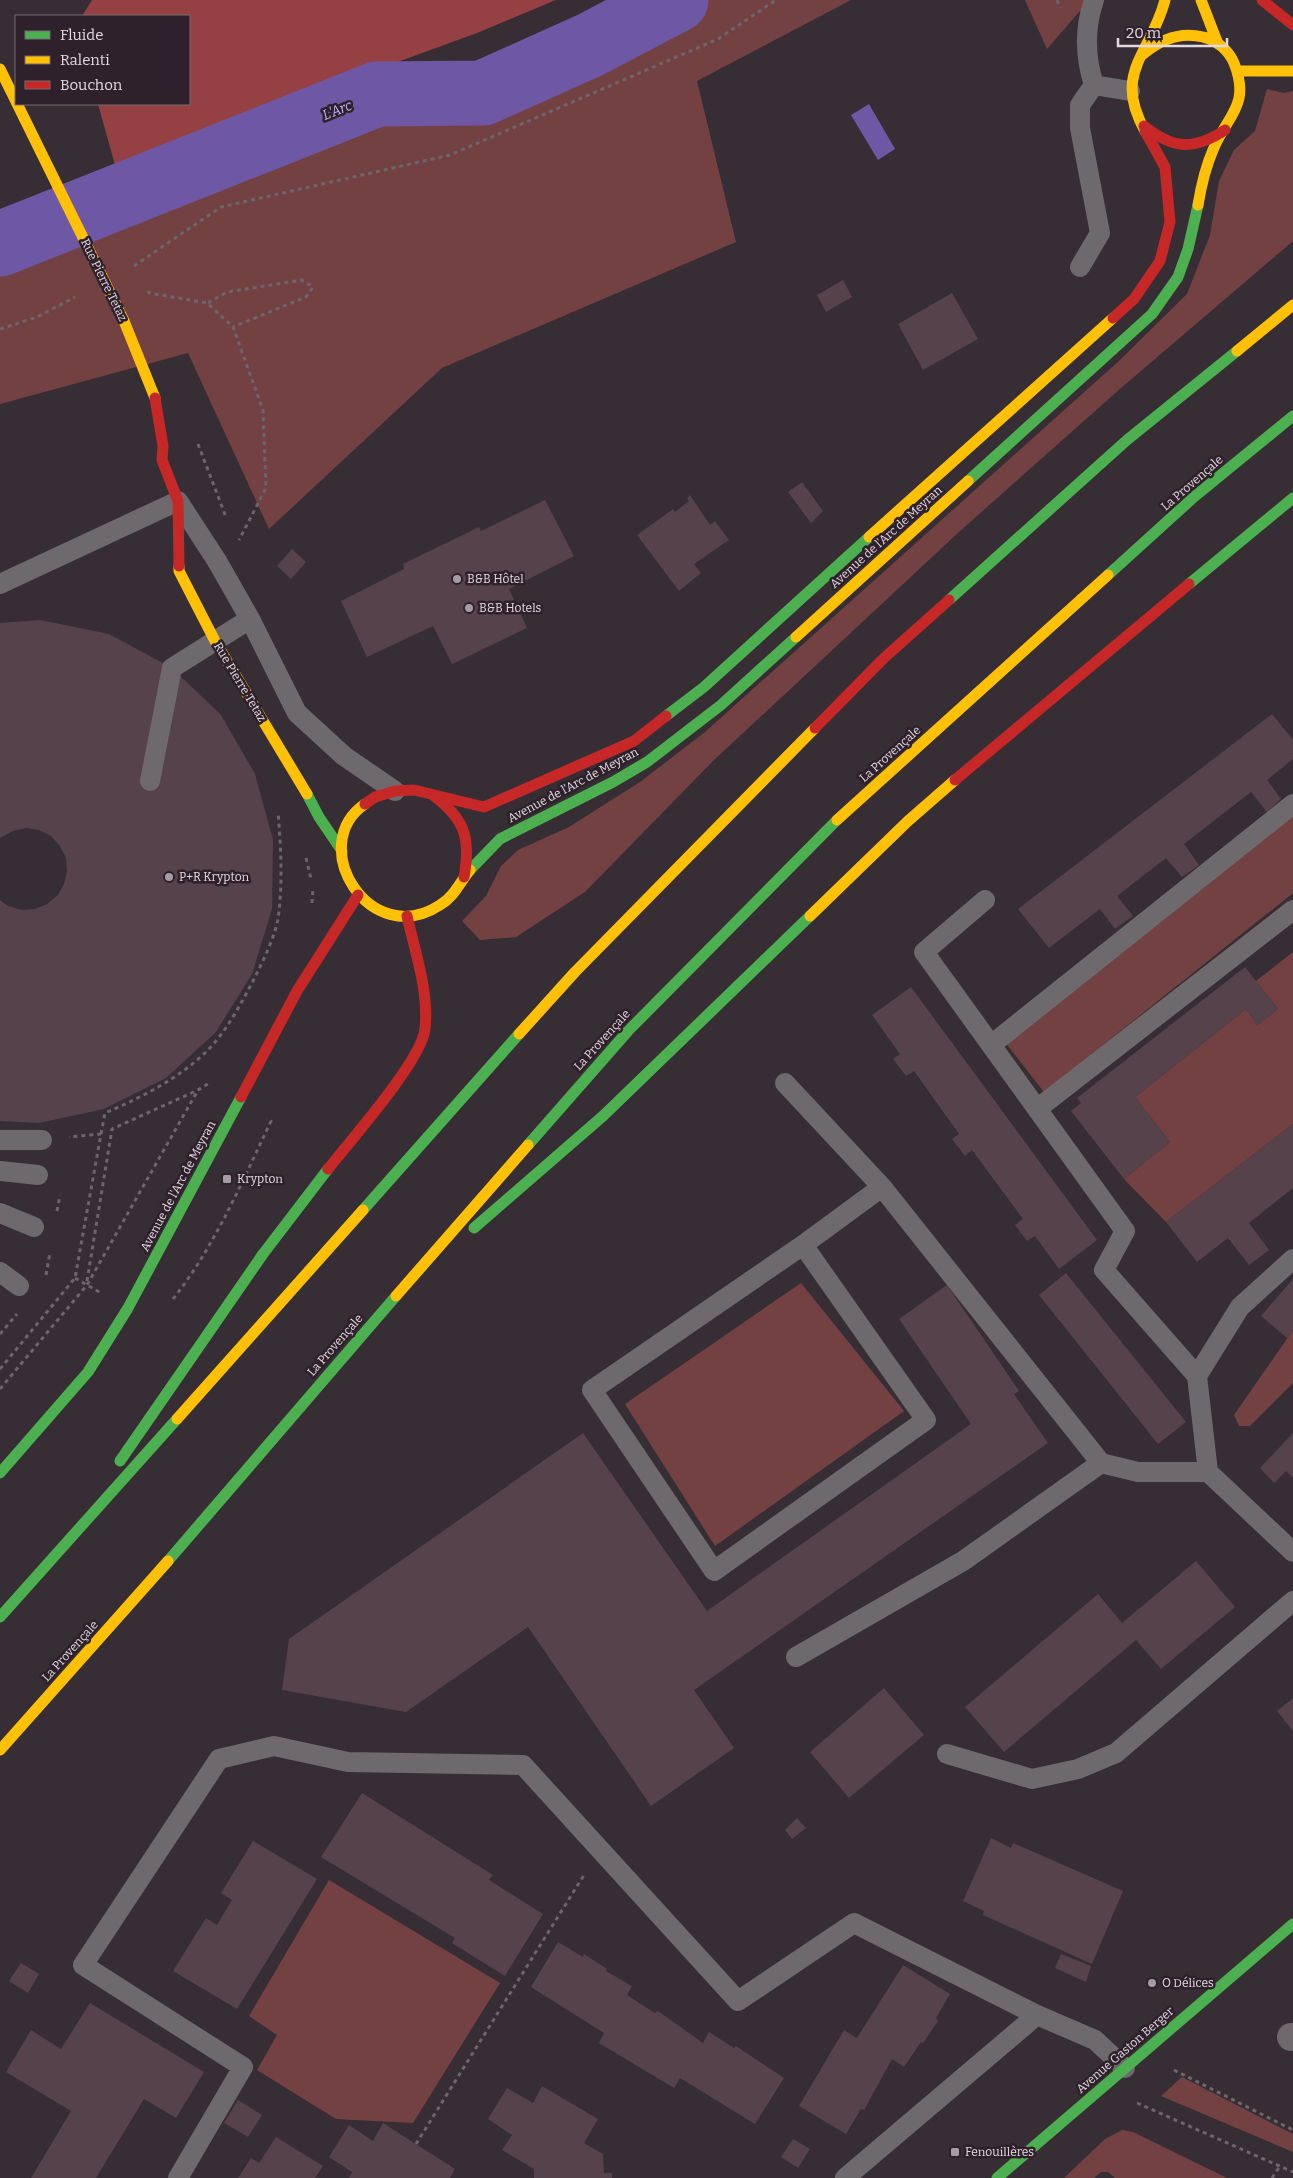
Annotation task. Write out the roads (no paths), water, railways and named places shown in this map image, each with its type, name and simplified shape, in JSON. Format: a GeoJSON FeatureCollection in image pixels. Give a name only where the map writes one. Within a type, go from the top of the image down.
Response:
{"type":"FeatureCollection","features":[{"type":"Feature","properties":{"kind":"main road","name":"Avenue de l'Arc de Meyran"},"geometry":{"type":"LineString","coordinates":[[1141,56],[1153,44],[1169,36],[1186,34],[1203,36],[1218,44],[1231,56],[1239,71],[1242,86],[1240,102],[1235,117],[1225,130],[1208,161],[1188,246],[1178,278],[1152,314],[721,705],[647,762],[613,782],[500,839],[464,877],[454,893],[441,905],[425,913],[407,916],[389,914],[372,907],[358,896],[346,875],[342,851],[346,825],[359,808],[376,797],[395,791],[414,790],[484,806],[634,741],[704,687],[754,639],[1134,299],[1160,261],[1170,222],[1165,167],[1134,112],[1130,91],[1134,69],[1166,0]]}},
{"type":"Feature","properties":{"kind":"main road","name":"Avenue de l'Arc de Meyran"},"geometry":{"type":"LineString","coordinates":[[1201,0],[1218,44]]}},
{"type":"Feature","properties":{"kind":"main road"},"geometry":{"type":"LineString","coordinates":[[1262,0],[1293,25]]}},
{"type":"Feature","properties":{"kind":"main road","name":"Rue Pierre Tetaz"},"geometry":{"type":"LineString","coordinates":[[0,69],[15,99]]}},
{"type":"Feature","properties":{"kind":"main road"},"geometry":{"type":"LineString","coordinates":[[1239,71],[1293,71]]}},
{"type":"Feature","properties":{"kind":"main road","name":"Rue Pierre Tetaz"},"geometry":{"type":"LineString","coordinates":[[18,105],[124,320],[154,395],[164,469],[178,501],[179,571],[215,640],[295,771],[319,817],[342,851]]}},
{"type":"Feature","properties":{"kind":"main road","name":"Avenue de l'Arc de Meyran"},"geometry":{"type":"LineString","coordinates":[[1142,124],[1157,138],[1180,145],[1204,142],[1225,130]]}},
{"type":"Feature","properties":{"kind":"main road"},"geometry":{"type":"LineString","coordinates":[[0,1617],[575,972],[884,658],[1127,440],[1293,305]]}},
{"type":"Feature","properties":{"kind":"main road","name":"La Provençale"},"geometry":{"type":"LineString","coordinates":[[0,1750],[189,1537],[396,1296],[628,1031],[836,821],[1194,498],[1293,416]]}},
{"type":"Feature","properties":{"kind":"main road"},"geometry":{"type":"LineString","coordinates":[[396,1296],[603,1116],[908,821],[1113,646],[1293,498]]}},
{"type":"Feature","properties":{"kind":"main road","name":"Avenue de l'Arc de Meyran"},"geometry":{"type":"LineString","coordinates":[[432,795],[448,806],[460,821],[467,839],[468,849],[464,877]]}},
{"type":"Feature","properties":{"kind":"main road","name":"Avenue de l'Arc de Meyran"},"geometry":{"type":"LineString","coordinates":[[0,1473],[88,1372],[128,1308],[298,991],[358,896]]}},
{"type":"Feature","properties":{"kind":"main road"},"geometry":{"type":"LineString","coordinates":[[52,1560],[263,1254],[412,1061],[425,1031],[426,1004],[407,916]]}},
{"type":"Feature","properties":{"kind":"main road","name":"Avenue Gaston Berger"},"geometry":{"type":"LineString","coordinates":[[997,2178],[1293,1924]]}},
{"type":"Feature","properties":{"kind":"lane"},"geometry":{"type":"LineString","coordinates":[[1094,0],[1089,13],[1086,55],[1094,86]]}},
{"type":"Feature","properties":{"kind":"lane"},"geometry":{"type":"LineString","coordinates":[[1094,86],[1130,91]]}},
{"type":"Feature","properties":{"kind":"lane"},"geometry":{"type":"LineString","coordinates":[[1080,267],[1100,233],[1080,128],[1080,105],[1094,86]]}},
{"type":"Feature","properties":{"kind":"lane"},"geometry":{"type":"LineString","coordinates":[[0,584],[178,501]]}},
{"type":"Feature","properties":{"kind":"lane","name":"Rue Pierre Tetaz"},"geometry":{"type":"LineString","coordinates":[[178,501],[217,561],[250,618],[297,713],[344,756],[395,791]]}},
{"type":"Feature","properties":{"kind":"lane"},"geometry":{"type":"LineString","coordinates":[[150,781],[172,668],[250,618]]}},
{"type":"Feature","properties":{"kind":"lane"},"geometry":{"type":"LineString","coordinates":[[991,1045],[1293,804]]}},
{"type":"Feature","properties":{"kind":"lane"},"geometry":{"type":"LineString","coordinates":[[985,900],[924,952],[1124,1232],[1104,1270],[1197,1376],[1208,1472],[1293,1552]]}},
{"type":"Feature","properties":{"kind":"lane"},"geometry":{"type":"LineString","coordinates":[[1037,1110],[1293,910]]}},
{"type":"Feature","properties":{"kind":"lane"},"geometry":{"type":"LineString","coordinates":[[785,1083],[882,1187],[1101,1463],[1138,1472],[1208,1472]]}},
{"type":"Feature","properties":{"kind":"lane"},"geometry":{"type":"LineString","coordinates":[[0,1140],[42,1140]]}},
{"type":"Feature","properties":{"kind":"lane"},"geometry":{"type":"LineString","coordinates":[[0,1171],[38,1175]]}},
{"type":"Feature","properties":{"kind":"lane"},"geometry":{"type":"LineString","coordinates":[[804,1245],[926,1420],[714,1570],[592,1390],[804,1245],[882,1187]]}},
{"type":"Feature","properties":{"kind":"lane"},"geometry":{"type":"LineString","coordinates":[[0,1213],[34,1228]]}},
{"type":"Feature","properties":{"kind":"lane"},"geometry":{"type":"LineString","coordinates":[[1197,1376],[1240,1307],[1293,1259]]}},
{"type":"Feature","properties":{"kind":"lane"},"geometry":{"type":"LineString","coordinates":[[0,1272],[19,1286]]}},
{"type":"Feature","properties":{"kind":"lane"},"geometry":{"type":"LineString","coordinates":[[796,1657],[963,1561],[1101,1463]]}},
{"type":"Feature","properties":{"kind":"lane"},"geometry":{"type":"LineString","coordinates":[[948,1754],[1032,1779],[1078,1769],[1094,1763],[1116,1753],[1293,1601]]}},
{"type":"Feature","properties":{"kind":"lane"},"geometry":{"type":"LineString","coordinates":[[178,2178],[243,2067],[82,1965],[219,1759],[274,1746],[348,1762],[523,1765],[738,2001],[854,1923],[1037,2015],[1095,2040],[1125,2068]]}},
{"type":"Feature","properties":{"kind":"lane"},"geometry":{"type":"LineString","coordinates":[[845,2178],[1037,2015]]}},
{"type":"Feature","properties":{"kind":"waterway","name":"L'Arc"},"geometry":{"type":"LineString","coordinates":[[0,244],[377,94],[483,93],[590,45],[676,0]]}},
{"type":"Feature","properties":{"kind":"place","name":"B&B Hôtel"},"geometry":{"type":"Point","coordinates":[457,579]}},
{"type":"Feature","properties":{"kind":"place","name":"B&B Hotels"},"geometry":{"type":"Point","coordinates":[469,608]}},
{"type":"Feature","properties":{"kind":"place","name":"P+R Krypton"},"geometry":{"type":"Point","coordinates":[169,877]}},
{"type":"Feature","properties":{"kind":"place","name":"Krypton"},"geometry":{"type":"Point","coordinates":[227,1179]}},
{"type":"Feature","properties":{"kind":"place","name":"O Délices"},"geometry":{"type":"Point","coordinates":[1152,1983]}},
{"type":"Feature","properties":{"kind":"place","name":"Fenouillères"},"geometry":{"type":"Point","coordinates":[955,2152]}}]}
